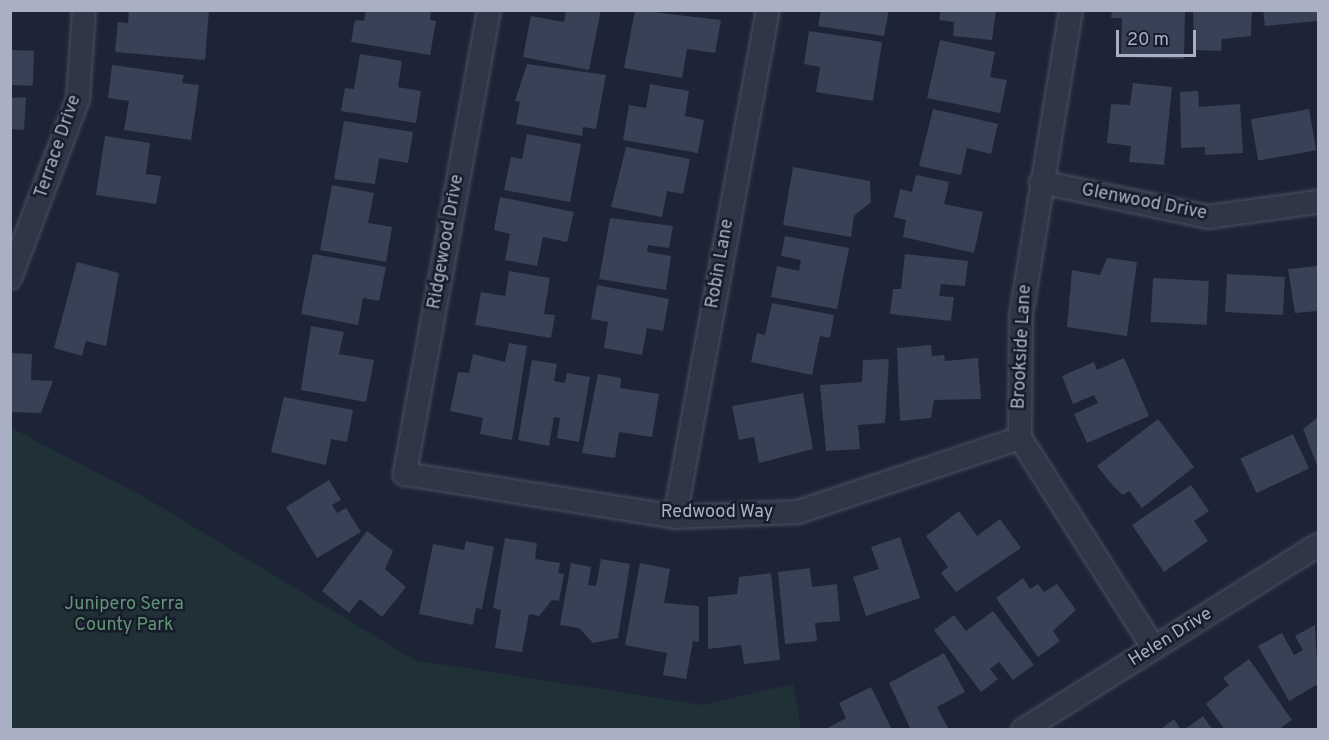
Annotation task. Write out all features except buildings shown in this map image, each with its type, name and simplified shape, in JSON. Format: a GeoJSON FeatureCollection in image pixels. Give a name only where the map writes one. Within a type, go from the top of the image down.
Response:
{"type":"FeatureCollection","features":[{"type":"Feature","properties":{"kind":"street","name":"Terrace Drive"},"geometry":{"type":"LineString","coordinates":[[10,278],[78,99],[84,10]]}},
{"type":"Feature","properties":{"kind":"street","name":"Ridgewood Drive"},"geometry":{"type":"LineString","coordinates":[[405,474],[489,10]]}},
{"type":"Feature","properties":{"kind":"street","name":"Robin Lane"},"geometry":{"type":"LineString","coordinates":[[675,517],[768,10]]}},
{"type":"Feature","properties":{"kind":"street","name":"Brookside Lane"},"geometry":{"type":"LineString","coordinates":[[1020,438],[1021,315],[1071,10]]}},
{"type":"Feature","properties":{"kind":"street","name":"Glenwood Drive"},"geometry":{"type":"LineString","coordinates":[[1041,182],[1208,218],[1318,202]]}},
{"type":"Feature","properties":{"kind":"street","name":"Redwood Way"},"geometry":{"type":"LineString","coordinates":[[405,474],[675,517],[798,512],[1020,438]]}},
{"type":"Feature","properties":{"kind":"street"},"geometry":{"type":"LineString","coordinates":[[1020,438],[1154,648]]}},
{"type":"Feature","properties":{"kind":"street","name":"Helen Drive"},"geometry":{"type":"LineString","coordinates":[[1023,729],[1318,545]]}},
{"type":"Feature","properties":{"kind":"green space","name":"Junipero Serra County Park"},"geometry":{"type":"Polygon","coordinates":[[[11,428],[146,498],[414,660],[703,705],[793,684],[801,729],[11,729],[11,428]]]}}]}
